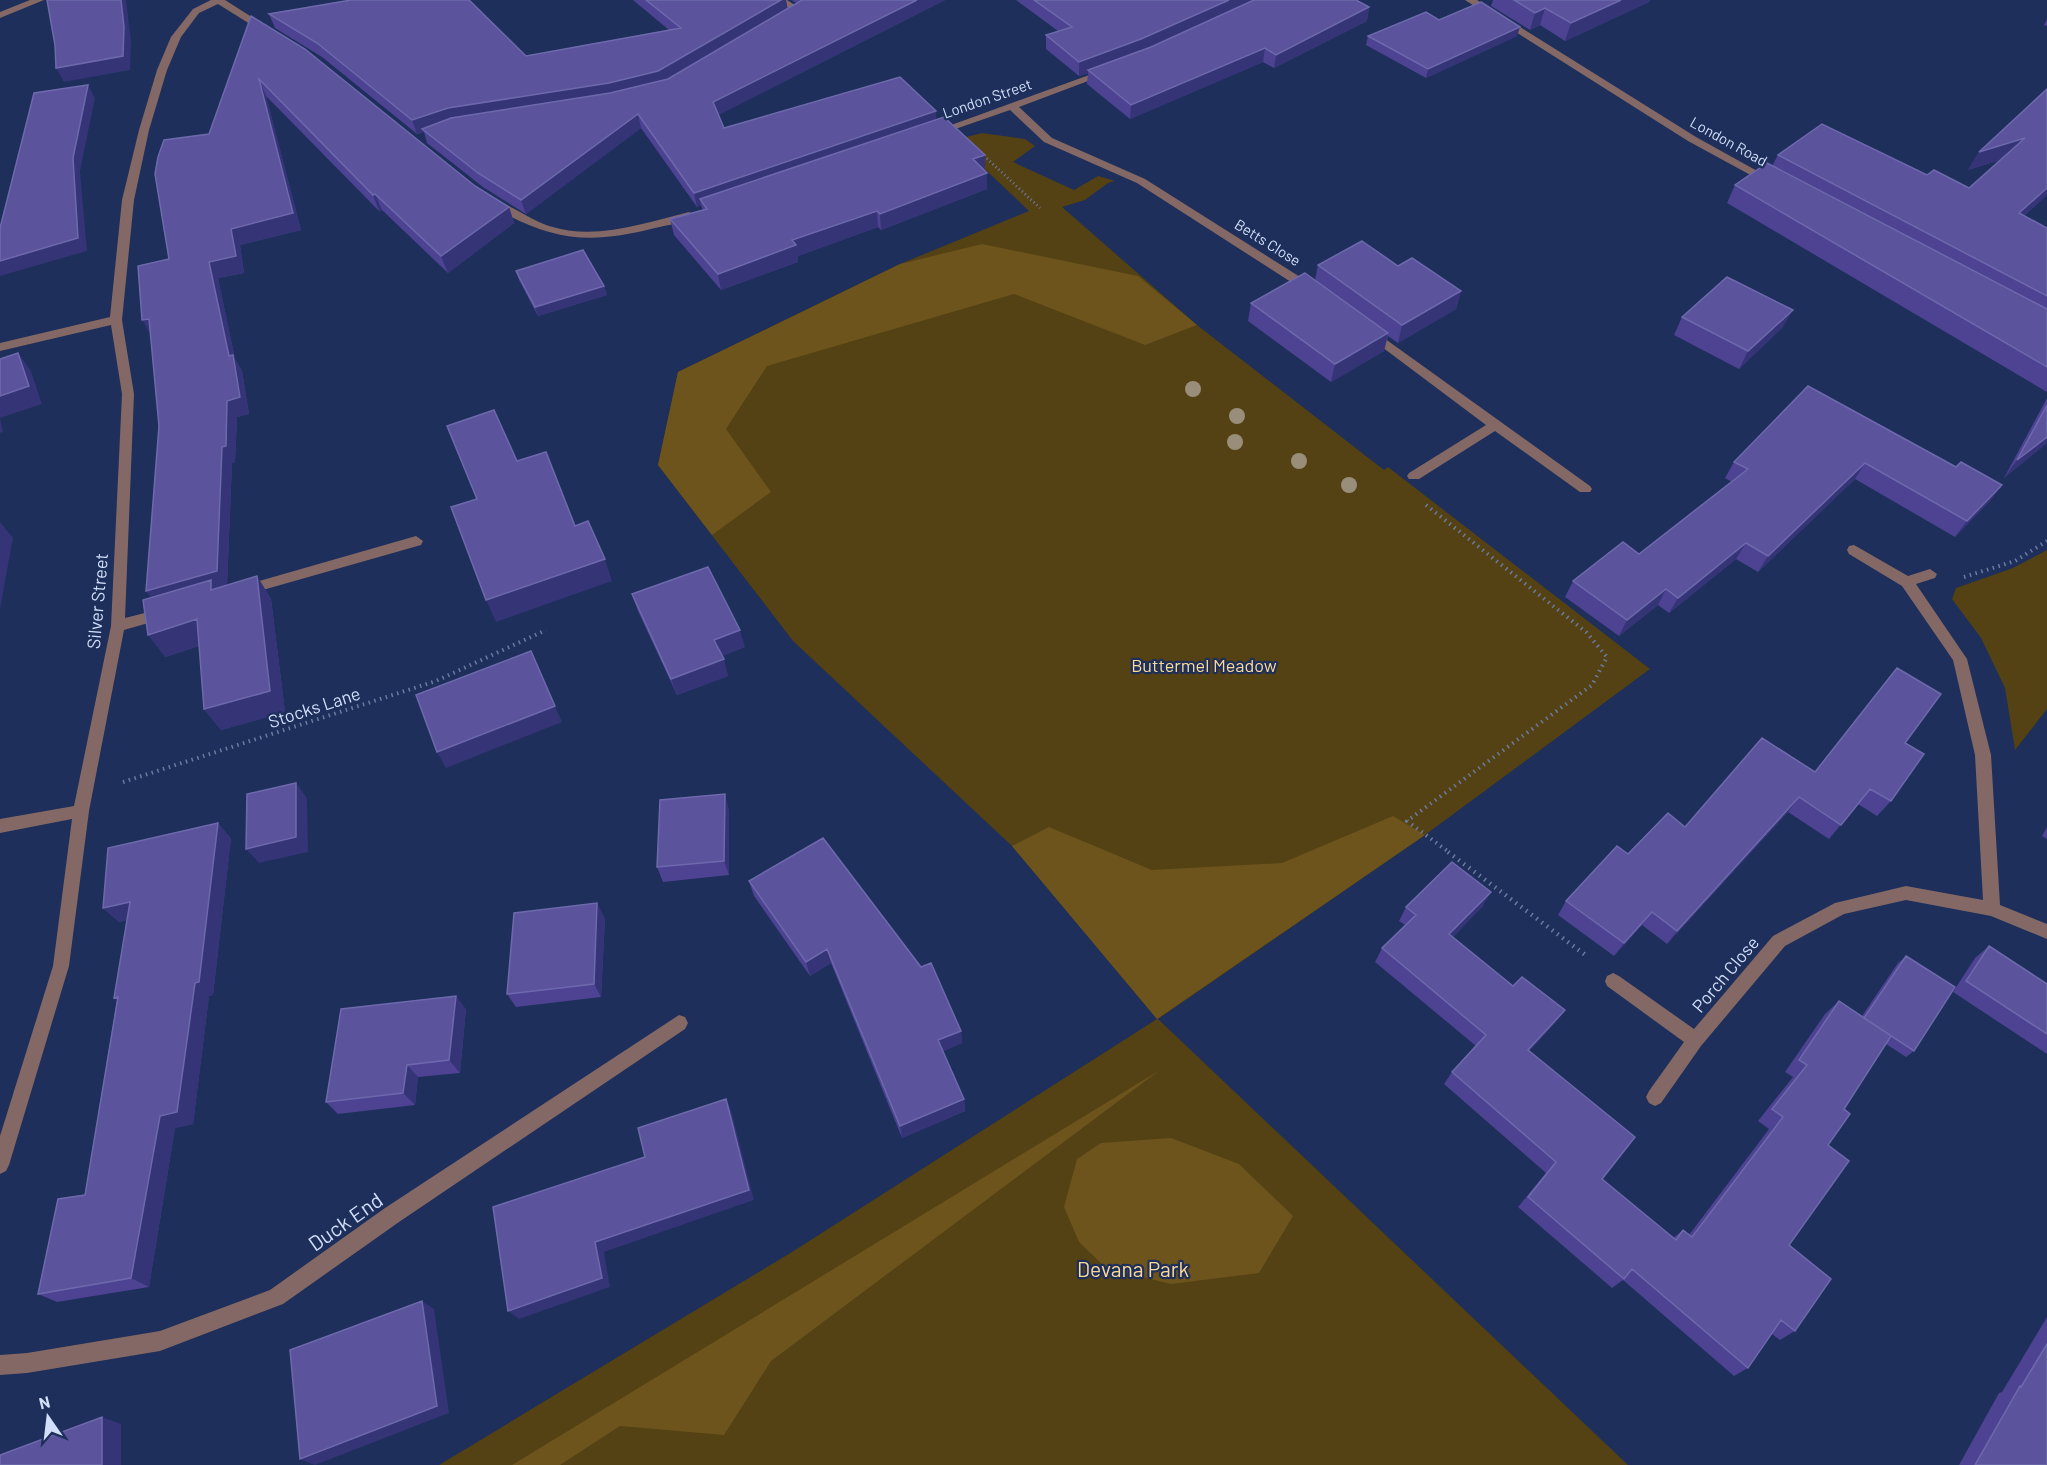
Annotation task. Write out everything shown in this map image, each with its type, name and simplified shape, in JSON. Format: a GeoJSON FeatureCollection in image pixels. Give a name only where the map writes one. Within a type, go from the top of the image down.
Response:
{"type":"FeatureCollection","features":[{"type":"Feature","properties":{"kind":"street"},"geometry":{"type":"LineString","coordinates":[[0,15],[39,0]]}},
{"type":"Feature","properties":{"kind":"street"},"geometry":{"type":"LineString","coordinates":[[219,0],[278,36]]}},
{"type":"Feature","properties":{"kind":"street","name":"Silver Street"},"geometry":{"type":"LineString","coordinates":[[0,1165],[61,966],[84,791],[118,626],[128,394],[116,320],[128,200],[144,130],[162,70],[176,37],[196,11],[219,0]]}},
{"type":"Feature","properties":{"kind":"street"},"geometry":{"type":"LineString","coordinates":[[780,0],[804,9],[789,17]]}},
{"type":"Feature","properties":{"kind":"street","name":"London Road"},"geometry":{"type":"LineString","coordinates":[[1480,2],[1692,139],[1787,190]]}},
{"type":"Feature","properties":{"kind":"street","name":"London Street"},"geometry":{"type":"LineString","coordinates":[[930,134],[1113,69]]}},
{"type":"Feature","properties":{"kind":"street","name":"Betts Close"},"geometry":{"type":"LineString","coordinates":[[1012,106],[1048,140],[1141,181],[1327,300]]}},
{"type":"Feature","properties":{"kind":"street"},"geometry":{"type":"LineString","coordinates":[[486,199],[519,219],[553,232],[595,237],[640,229],[701,211]]}},
{"type":"Feature","properties":{"kind":"street"},"geometry":{"type":"LineString","coordinates":[[0,347],[116,320]]}},
{"type":"Feature","properties":{"kind":"street"},"geometry":{"type":"LineString","coordinates":[[1355,321],[1585,489]]}},
{"type":"Feature","properties":{"kind":"street"},"geometry":{"type":"LineString","coordinates":[[1414,476],[1495,425]]}},
{"type":"Feature","properties":{"kind":"street"},"geometry":{"type":"LineString","coordinates":[[232,593],[416,541]]}},
{"type":"Feature","properties":{"kind":"street"},"geometry":{"type":"LineString","coordinates":[[1854,550],[1907,582],[1960,659],[1983,755],[1992,909]]}},
{"type":"Feature","properties":{"kind":"street"},"geometry":{"type":"LineString","coordinates":[[1907,582],[1930,574]]}},
{"type":"Feature","properties":{"kind":"street"},"geometry":{"type":"LineString","coordinates":[[118,626],[175,609]]}},
{"type":"Feature","properties":{"kind":"street"},"geometry":{"type":"LineString","coordinates":[[0,826],[81,811]]}},
{"type":"Feature","properties":{"kind":"street","name":"Porch Close"},"geometry":{"type":"LineString","coordinates":[[1655,1097],[1695,1040],[1779,941],[1841,908],[1906,893],[1992,909],[2047,932]]}},
{"type":"Feature","properties":{"kind":"street","name":"Porch Close"},"geometry":{"type":"LineString","coordinates":[[1613,981],[1695,1040]]}},
{"type":"Feature","properties":{"kind":"street","name":"Duck End"},"geometry":{"type":"LineString","coordinates":[[0,1365],[27,1363],[160,1341],[276,1297],[392,1215],[679,1023]]}},
{"type":"Feature","properties":{"kind":"path"},"geometry":{"type":"LineString","coordinates":[[952,127],[1040,208]]}},
{"type":"Feature","properties":{"kind":"path"},"geometry":{"type":"LineString","coordinates":[[1414,476],[1402,486],[1586,633],[1607,657],[1592,685],[1407,821],[1601,967],[1613,981]]}},
{"type":"Feature","properties":{"kind":"path"},"geometry":{"type":"LineString","coordinates":[[1930,574],[1948,582],[2015,561],[2047,541]]}},
{"type":"Feature","properties":{"kind":"path","name":"Stocks Lane"},"geometry":{"type":"LineString","coordinates":[[84,791],[143,777],[436,681],[546,630]]}},
{"type":"Feature","properties":{"kind":"green space","name":"Buttermel Meadow"},"geometry":{"type":"Polygon","coordinates":[[[982,133],[1025,139],[1035,146],[1013,162],[1074,190],[1098,176],[1115,181],[1108,183],[1085,200],[1062,207],[1197,325],[1384,470],[1388,467],[1650,669],[1425,835],[1158,1019],[1628,1465],[439,1465],[792,1252],[1157,1019],[1012,846],[793,641],[658,465],[678,372],[900,264],[1029,211],[954,140],[982,133]]]}},
{"type":"Feature","properties":{"kind":"green space"},"geometry":{"type":"Polygon","coordinates":[[[982,244],[1138,276],[1197,325],[1145,345],[1014,294],[767,366],[726,429],[771,492],[712,535],[658,465],[678,372],[900,264],[982,244]]]}},
{"type":"Feature","properties":{"kind":"green space"},"geometry":{"type":"Polygon","coordinates":[[[2047,550],[2047,709],[2015,750],[2005,688],[1981,638],[1952,599],[1956,588],[2013,568],[2047,550]]]}},
{"type":"Feature","properties":{"kind":"green space"},"geometry":{"type":"Polygon","coordinates":[[[1393,816],[1425,835],[1157,1019],[1012,846],[1049,827],[1152,870],[1282,863],[1393,816]]]}},
{"type":"Feature","properties":{"kind":"green space"},"geometry":{"type":"Polygon","coordinates":[[[1160,1070],[771,1361],[724,1435],[620,1426],[560,1465],[512,1465],[1160,1070]]]}},
{"type":"Feature","properties":{"kind":"green space","name":"Devana Park"},"geometry":{"type":"Polygon","coordinates":[[[1171,1138],[1239,1164],[1293,1216],[1259,1273],[1171,1284],[1106,1268],[1079,1242],[1064,1207],[1077,1159],[1101,1143],[1171,1138]]]}},
{"type":"Feature","properties":{"kind":"building"},"geometry":{"type":"Polygon","coordinates":[[[47,0],[121,0],[124,27],[123,56],[56,68],[55,45],[47,0]]]}},
{"type":"Feature","properties":{"kind":"building"},"geometry":{"type":"Polygon","coordinates":[[[351,0],[469,0],[526,56],[681,28],[646,0],[781,0],[658,71],[609,83],[448,108],[412,120],[317,43],[269,14],[351,0]]]}},
{"type":"Feature","properties":{"kind":"building"},"geometry":{"type":"Polygon","coordinates":[[[802,0],[917,0],[713,102],[724,128],[900,77],[936,111],[694,193],[638,114],[521,200],[478,173],[422,129],[451,118],[610,93],[668,79],[802,0]]]}},
{"type":"Feature","properties":{"kind":"building"},"geometry":{"type":"Polygon","coordinates":[[[1034,0],[1229,0],[1141,39],[1079,62],[1046,35],[1072,27],[1034,0]]]}},
{"type":"Feature","properties":{"kind":"building"},"geometry":{"type":"Polygon","coordinates":[[[1254,0],[1356,0],[1369,7],[1276,55],[1265,48],[1131,105],[1088,70],[1151,47],[1254,0]]]}},
{"type":"Feature","properties":{"kind":"building"},"geometry":{"type":"Polygon","coordinates":[[[1514,0],[1621,0],[1571,23],[1545,8],[1535,13],[1514,0]]]}},
{"type":"Feature","properties":{"kind":"building"},"geometry":{"type":"Polygon","coordinates":[[[1481,2],[1520,27],[1428,69],[1368,36],[1426,12],[1439,20],[1481,2]]]}},
{"type":"Feature","properties":{"kind":"building"},"geometry":{"type":"Polygon","coordinates":[[[251,16],[305,49],[475,186],[509,207],[441,256],[375,194],[373,195],[259,79],[293,213],[231,229],[236,256],[209,262],[229,356],[233,355],[240,397],[227,401],[226,446],[222,447],[217,571],[146,591],[159,426],[149,319],[142,320],[138,266],[169,259],[155,174],[164,140],[209,134],[251,16]]]}},
{"type":"Feature","properties":{"kind":"building"},"geometry":{"type":"Polygon","coordinates":[[[88,85],[73,158],[78,238],[0,261],[0,228],[34,93],[88,85]]]}},
{"type":"Feature","properties":{"kind":"building"},"geometry":{"type":"Polygon","coordinates":[[[2047,89],[2047,188],[2019,213],[2047,228],[2047,296],[1778,155],[1822,124],[1927,175],[1934,170],[1969,188],[2025,138],[1979,152],[2047,89]]]}},
{"type":"Feature","properties":{"kind":"building"},"geometry":{"type":"Polygon","coordinates":[[[944,117],[985,155],[973,159],[987,173],[880,214],[877,211],[792,240],[796,245],[718,274],[670,219],[707,209],[700,199],[944,117]]]}},
{"type":"Feature","properties":{"kind":"building"},"geometry":{"type":"Polygon","coordinates":[[[1767,163],[2047,309],[2047,367],[1735,185],[1767,163]]]}},
{"type":"Feature","properties":{"kind":"building"},"geometry":{"type":"Polygon","coordinates":[[[1362,241],[1398,266],[1412,258],[1461,291],[1402,325],[1318,265],[1362,241]]]}},
{"type":"Feature","properties":{"kind":"building"},"geometry":{"type":"Polygon","coordinates":[[[583,250],[604,286],[535,307],[516,271],[583,250]]]}},
{"type":"Feature","properties":{"kind":"building"},"geometry":{"type":"Polygon","coordinates":[[[1305,273],[1388,333],[1335,364],[1251,303],[1305,273]]]}},
{"type":"Feature","properties":{"kind":"building"},"geometry":{"type":"Polygon","coordinates":[[[1727,277],[1793,310],[1748,351],[1682,317],[1727,277]]]}},
{"type":"Feature","properties":{"kind":"building"},"geometry":{"type":"Polygon","coordinates":[[[18,353],[29,386],[0,396],[0,359],[18,353]]]}},
{"type":"Feature","properties":{"kind":"building"},"geometry":{"type":"Polygon","coordinates":[[[1808,386],[1956,467],[1961,462],[2002,485],[1967,521],[1865,463],[1768,556],[1746,543],[1678,598],[1666,589],[1627,620],[1573,581],[1623,542],[1639,554],[1748,469],[1734,462],[1808,386]]]}},
{"type":"Feature","properties":{"kind":"building"},"geometry":{"type":"Polygon","coordinates":[[[2047,405],[2047,437],[2017,460],[2047,405]]]}},
{"type":"Feature","properties":{"kind":"building"},"geometry":{"type":"Polygon","coordinates":[[[494,410],[517,461],[546,452],[575,526],[588,521],[605,559],[486,600],[451,507],[477,499],[447,426],[494,410]]]}},
{"type":"Feature","properties":{"kind":"building"},"geometry":{"type":"Polygon","coordinates":[[[708,567],[740,630],[714,640],[724,659],[671,679],[632,594],[708,567]]]}},
{"type":"Feature","properties":{"kind":"building"},"geometry":{"type":"Polygon","coordinates":[[[257,576],[270,691],[204,709],[197,619],[148,635],[143,600],[211,580],[211,590],[257,576]]]}},
{"type":"Feature","properties":{"kind":"building"},"geometry":{"type":"Polygon","coordinates":[[[531,651],[555,706],[437,752],[416,695],[531,651]]]}},
{"type":"Feature","properties":{"kind":"building"},"geometry":{"type":"Polygon","coordinates":[[[1897,668],[1941,694],[1905,743],[1924,754],[1891,801],[1870,789],[1841,825],[1799,797],[1677,931],[1652,912],[1624,943],[1566,901],[1617,846],[1628,854],[1668,813],[1685,827],[1762,738],[1815,772],[1897,668]]]}},
{"type":"Feature","properties":{"kind":"building"},"geometry":{"type":"Polygon","coordinates":[[[296,783],[296,837],[246,849],[247,794],[296,783]]]}},
{"type":"Feature","properties":{"kind":"building"},"geometry":{"type":"Polygon","coordinates":[[[725,794],[724,861],[657,867],[660,800],[725,794]]]}},
{"type":"Feature","properties":{"kind":"building"},"geometry":{"type":"Polygon","coordinates":[[[218,823],[199,982],[195,983],[177,1112],[160,1116],[131,1278],[38,1294],[58,1199],[85,1195],[118,997],[114,998],[130,902],[103,908],[108,848],[218,823]]]}},
{"type":"Feature","properties":{"kind":"building"},"geometry":{"type":"Polygon","coordinates":[[[823,838],[921,967],[931,963],[961,1031],[938,1040],[964,1099],[900,1126],[827,949],[806,962],[749,881],[823,838]]]}},
{"type":"Feature","properties":{"kind":"building"},"geometry":{"type":"Polygon","coordinates":[[[1452,862],[1491,892],[1449,934],[1513,986],[1522,977],[1565,1010],[1528,1050],[1635,1137],[1602,1179],[1676,1240],[1683,1230],[1692,1237],[1783,1117],[1772,1109],[1807,1065],[1799,1060],[1839,1001],[1891,1036],[1844,1109],[1850,1114],[1828,1145],[1849,1161],[1789,1245],[1831,1279],[1795,1331],[1781,1320],[1748,1368],[1632,1269],[1624,1279],[1528,1197],[1556,1162],[1452,1072],[1486,1035],[1382,948],[1416,915],[1406,907],[1452,862]]]}},
{"type":"Feature","properties":{"kind":"building"},"geometry":{"type":"Polygon","coordinates":[[[597,903],[594,984],[507,994],[514,913],[597,903]]]}},
{"type":"Feature","properties":{"kind":"building"},"geometry":{"type":"Polygon","coordinates":[[[1989,946],[2047,984],[2047,1034],[1966,981],[1989,946]]]}},
{"type":"Feature","properties":{"kind":"building"},"geometry":{"type":"Polygon","coordinates":[[[1906,956],[1955,987],[1914,1051],[1864,1018],[1906,956]]]}},
{"type":"Feature","properties":{"kind":"building"},"geometry":{"type":"Polygon","coordinates":[[[456,996],[449,1060],[407,1065],[403,1093],[326,1102],[341,1009],[456,996]]]}},
{"type":"Feature","properties":{"kind":"building"},"geometry":{"type":"Polygon","coordinates":[[[726,1099],[749,1190],[595,1242],[602,1278],[508,1311],[493,1207],[645,1157],[638,1128],[726,1099]]]}},
{"type":"Feature","properties":{"kind":"building"},"geometry":{"type":"Polygon","coordinates":[[[422,1301],[437,1406],[300,1459],[290,1350],[422,1301]]]}},
{"type":"Feature","properties":{"kind":"building"},"geometry":{"type":"Polygon","coordinates":[[[2047,1344],[2047,1465],[1975,1465],[2020,1386],[2047,1344]]]}},
{"type":"Feature","properties":{"kind":"building"},"geometry":{"type":"Polygon","coordinates":[[[102,1417],[102,1465],[0,1465],[0,1455],[102,1417]]]}}]}
